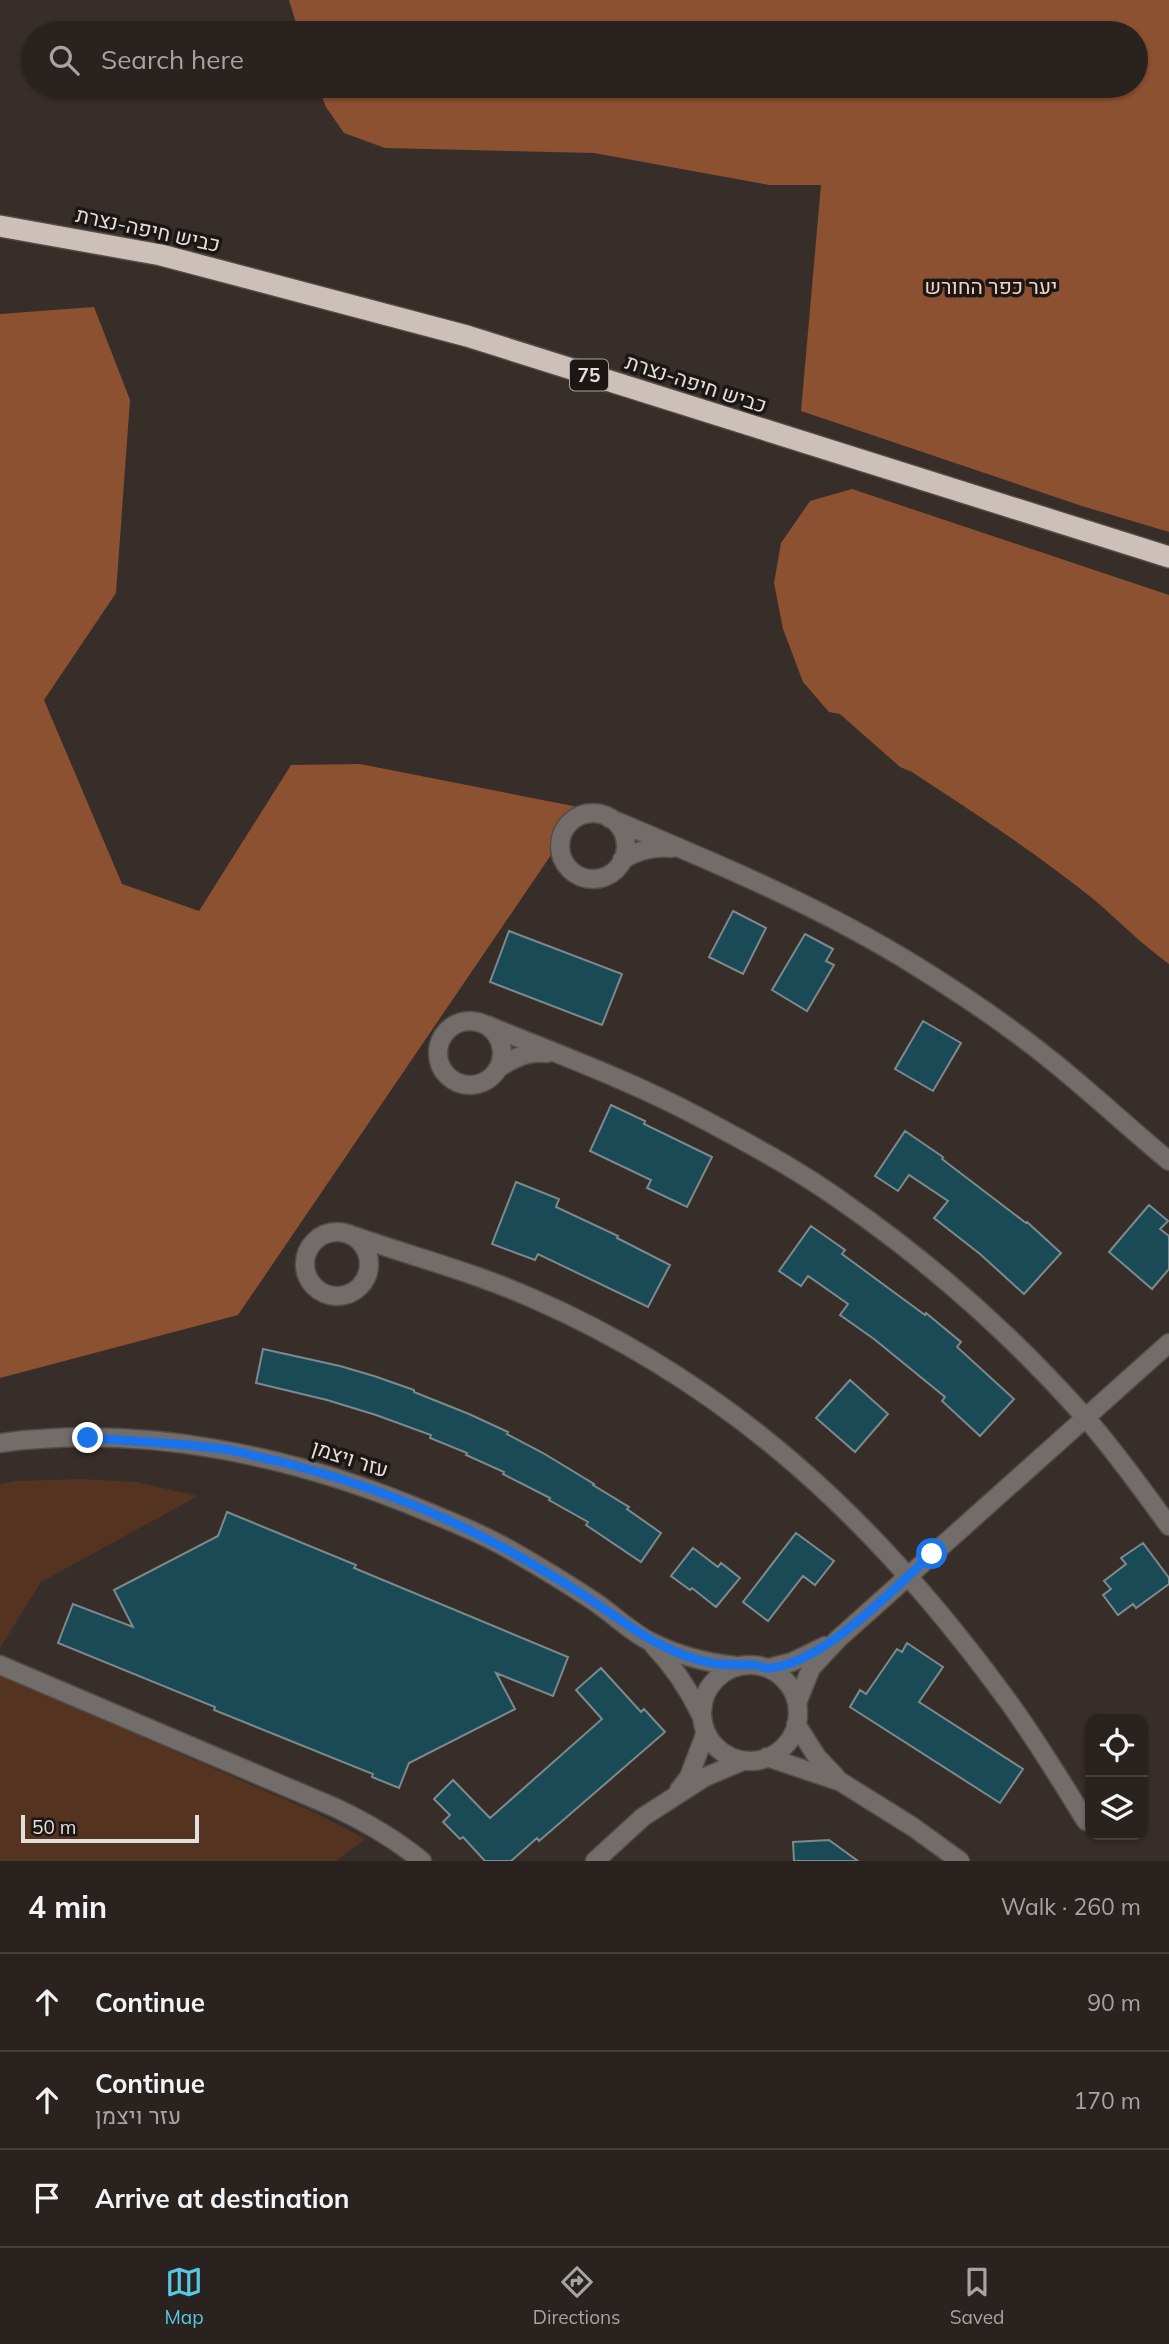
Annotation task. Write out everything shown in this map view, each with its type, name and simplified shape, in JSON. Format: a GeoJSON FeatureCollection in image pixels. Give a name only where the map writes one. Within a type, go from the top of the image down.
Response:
{"type":"FeatureCollection","features":[{"type":"Feature","properties":{"kind":"highway","name":"כביש חיפה-נצרת"},"geometry":{"type":"LineString","coordinates":[[0,226],[160,255],[467,336],[1169,557]]}},
{"type":"Feature","properties":{"kind":"street"},"geometry":{"type":"LineString","coordinates":[[686,850],[648,848],[622,860],[610,874],[593,878],[584,877],[568,868],[561,852],[562,835],[572,820],[591,813],[686,850],[804,905],[915,965],[1018,1035],[1166,1160]]}},
{"type":"Feature","properties":{"kind":"street"},"geometry":{"type":"LineString","coordinates":[[609,818],[617,824],[625,841],[622,860]]}},
{"type":"Feature","properties":{"kind":"street"},"geometry":{"type":"LineString","coordinates":[[568,1057],[535,1052],[519,1055],[500,1067],[488,1081],[479,1085],[462,1084],[446,1075],[438,1060],[440,1042],[450,1027],[468,1020],[487,1025],[568,1057],[694,1115],[800,1174],[843,1202],[988,1317],[1086,1418],[1169,1526]]}},
{"type":"Feature","properties":{"kind":"street"},"geometry":{"type":"LineString","coordinates":[[487,1025],[495,1031],[503,1048],[500,1067]]}},
{"type":"Feature","properties":{"kind":"street"},"geometry":{"type":"LineString","coordinates":[[354,1236],[367,1250],[370,1260],[361,1287],[346,1296],[337,1297],[320,1292],[308,1279],[305,1271],[306,1254],[317,1239],[335,1232],[354,1236],[478,1277],[579,1320],[675,1373],[740,1419],[822,1486],[908,1575],[1003,1693],[1085,1819]]}},
{"type":"Feature","properties":{"kind":"street"},"geometry":{"type":"LineString","coordinates":[[369,1269],[383,1261],[409,1255]]}},
{"type":"Feature","properties":{"kind":"street"},"geometry":{"type":"LineString","coordinates":[[595,1861],[643,1817],[705,1777],[743,1761],[767,1757],[785,1746],[794,1733],[797,1703],[811,1668],[838,1639],[1169,1343]]}},
{"type":"Feature","properties":{"kind":"street","name":"עזר ויצמן"},"geometry":{"type":"LineString","coordinates":[[0,1443],[88,1438],[158,1442],[233,1451],[312,1470],[382,1493],[517,1553],[593,1601],[649,1641]]}},
{"type":"Feature","properties":{"kind":"street"},"geometry":{"type":"LineString","coordinates":[[769,1668],[792,1662],[838,1639]]}},
{"type":"Feature","properties":{"kind":"street"},"geometry":{"type":"LineString","coordinates":[[649,1641],[711,1663],[769,1668],[782,1677],[792,1689],[797,1703]]}},
{"type":"Feature","properties":{"kind":"street"},"geometry":{"type":"LineString","coordinates":[[649,1641],[689,1689],[715,1746],[728,1756],[743,1761]]}},
{"type":"Feature","properties":{"kind":"street"},"geometry":{"type":"LineString","coordinates":[[0,1665],[371,1824],[422,1861]]}},
{"type":"Feature","properties":{"kind":"street"},"geometry":{"type":"LineString","coordinates":[[675,1796],[689,1777],[704,1724],[703,1700],[710,1685],[737,1666]]}},
{"type":"Feature","properties":{"kind":"street"},"geometry":{"type":"LineString","coordinates":[[796,1724],[817,1757],[841,1782]]}},
{"type":"Feature","properties":{"kind":"street"},"geometry":{"type":"LineString","coordinates":[[767,1757],[841,1782],[960,1861]]}},
{"type":"Feature","properties":{"kind":"shaded area"},"geometry":{"type":"Polygon","coordinates":[[[82,1479],[136,1482],[198,1496],[41,1582],[0,1648],[0,1484],[82,1479]]]}},
{"type":"Feature","properties":{"kind":"shaded area"},"geometry":{"type":"Polygon","coordinates":[[[0,1675],[318,1814],[365,1839],[336,1861],[0,1861],[0,1675]]]}},
{"type":"Feature","properties":{"kind":"green space","name":"יער כפר החורש"},"geometry":{"type":"Polygon","coordinates":[[[289,0],[1169,0],[1169,532],[1082,506],[801,411],[821,185],[769,185],[594,153],[385,148],[344,133],[323,98],[1148,98],[1148,21],[295,21],[289,0]]]}},
{"type":"Feature","properties":{"kind":"green space"},"geometry":{"type":"Polygon","coordinates":[[[94,307],[130,400],[116,593],[44,700],[122,884],[199,911],[291,765],[360,764],[583,808],[238,1315],[0,1378],[0,314],[94,307]]]}},
{"type":"Feature","properties":{"kind":"green space"},"geometry":{"type":"Polygon","coordinates":[[[852,489],[1169,595],[1169,964],[1092,898],[1048,865],[935,787],[900,767],[840,714],[829,712],[803,682],[783,629],[774,583],[781,543],[810,501],[852,489]]]}},
{"type":"Feature","properties":{"kind":"building"},"geometry":{"type":"Polygon","coordinates":[[[733,911],[766,928],[743,974],[709,957],[733,911]]]}},
{"type":"Feature","properties":{"kind":"building"},"geometry":{"type":"Polygon","coordinates":[[[509,931],[622,974],[602,1025],[490,982],[509,931]]]}},
{"type":"Feature","properties":{"kind":"building"},"geometry":{"type":"Polygon","coordinates":[[[805,934],[833,949],[826,961],[834,965],[807,1011],[772,990],[805,934]]]}},
{"type":"Feature","properties":{"kind":"building"},"geometry":{"type":"Polygon","coordinates":[[[923,1021],[961,1043],[933,1091],[895,1069],[923,1021]]]}},
{"type":"Feature","properties":{"kind":"building"},"geometry":{"type":"Polygon","coordinates":[[[611,1105],[712,1157],[687,1207],[647,1188],[651,1180],[590,1151],[611,1105]]]}},
{"type":"Feature","properties":{"kind":"building"},"geometry":{"type":"Polygon","coordinates":[[[905,1131],[1027,1222],[1061,1253],[1024,1294],[980,1254],[934,1218],[948,1201],[909,1175],[898,1191],[875,1176],[905,1131]]]}},
{"type":"Feature","properties":{"kind":"building"},"geometry":{"type":"Polygon","coordinates":[[[516,1182],[559,1199],[556,1207],[618,1236],[617,1238],[670,1265],[648,1307],[538,1254],[535,1260],[492,1244],[516,1182]]]}},
{"type":"Feature","properties":{"kind":"building"},"geometry":{"type":"Polygon","coordinates":[[[1149,1205],[1168,1221],[1160,1229],[1169,1236],[1169,1269],[1152,1289],[1109,1252],[1149,1205]]]}},
{"type":"Feature","properties":{"kind":"building"},"geometry":{"type":"Polygon","coordinates":[[[811,1226],[845,1250],[842,1254],[925,1315],[926,1313],[961,1342],[957,1347],[1014,1399],[980,1436],[942,1401],[945,1397],[840,1315],[848,1304],[808,1276],[801,1286],[779,1271],[811,1226]]]}},
{"type":"Feature","properties":{"kind":"building"},"geometry":{"type":"Polygon","coordinates":[[[263,1349],[374,1376],[414,1390],[508,1432],[507,1434],[543,1453],[629,1507],[627,1509],[661,1533],[641,1562],[586,1525],[588,1522],[549,1500],[550,1498],[503,1474],[504,1472],[466,1455],[467,1453],[430,1438],[431,1435],[327,1400],[256,1383],[263,1349]]]}},
{"type":"Feature","properties":{"kind":"building"},"geometry":{"type":"Polygon","coordinates":[[[850,1380],[888,1414],[855,1452],[816,1418],[850,1380]]]}},
{"type":"Feature","properties":{"kind":"building"},"geometry":{"type":"Polygon","coordinates":[[[227,1512],[568,1657],[553,1696],[496,1673],[515,1709],[409,1763],[399,1788],[372,1777],[373,1774],[58,1643],[73,1604],[133,1627],[114,1590],[218,1536],[227,1512]]]}},
{"type":"Feature","properties":{"kind":"building"},"geometry":{"type":"Polygon","coordinates":[[[796,1533],[834,1561],[815,1585],[803,1576],[768,1621],[743,1602],[796,1533]]]}},
{"type":"Feature","properties":{"kind":"building"},"geometry":{"type":"Polygon","coordinates":[[[1143,1543],[1169,1578],[1169,1584],[1136,1608],[1133,1604],[1118,1615],[1103,1595],[1111,1589],[1104,1581],[1126,1564],[1121,1558],[1143,1543]]]}},
{"type":"Feature","properties":{"kind":"building"},"geometry":{"type":"Polygon","coordinates":[[[693,1548],[718,1567],[721,1563],[740,1578],[716,1607],[671,1576],[693,1548]]]}},
{"type":"Feature","properties":{"kind":"building"},"geometry":{"type":"Polygon","coordinates":[[[907,1643],[943,1667],[919,1702],[1023,1769],[1000,1803],[850,1707],[860,1690],[866,1694],[897,1649],[902,1652],[907,1643]]]}},
{"type":"Feature","properties":{"kind":"building"},"geometry":{"type":"Polygon","coordinates":[[[601,1668],[641,1712],[644,1709],[665,1732],[539,1841],[537,1838],[511,1861],[485,1861],[463,1837],[460,1839],[443,1822],[450,1815],[434,1799],[453,1780],[490,1818],[602,1719],[576,1690],[601,1668]]]}},
{"type":"Feature","properties":{"kind":"building"},"geometry":{"type":"Polygon","coordinates":[[[829,1840],[858,1861],[794,1861],[793,1842],[829,1840]]]}},
{"type":"Feature","properties":{"kind":"route"},"geometry":{"type":"LineString","coordinates":[[88,1438],[158,1442],[233,1451],[312,1470],[382,1493],[517,1553],[593,1601],[649,1641],[711,1663],[769,1668],[813,1653],[838,1639],[932,1554]]}}]}
